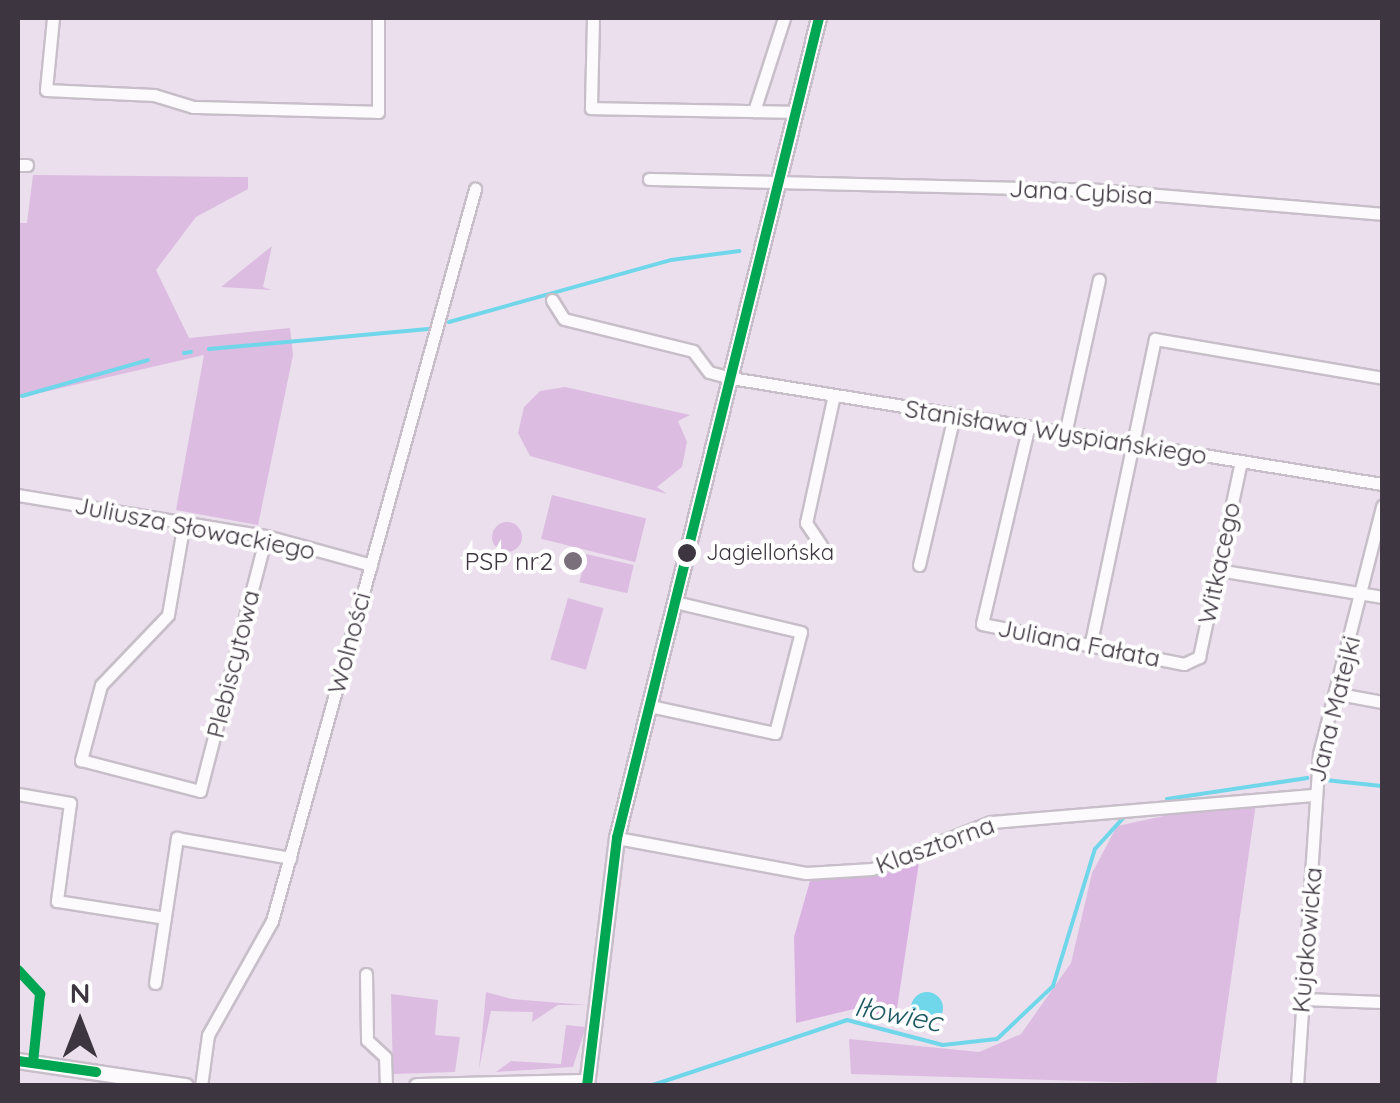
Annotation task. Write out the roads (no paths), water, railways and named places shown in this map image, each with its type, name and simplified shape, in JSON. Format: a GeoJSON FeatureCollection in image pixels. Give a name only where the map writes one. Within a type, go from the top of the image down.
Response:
{"type":"FeatureCollection","features":[{"type":"Feature","properties":{"kind":"street"},"geometry":{"type":"LineString","coordinates":[[52,18],[46,90],[154,95],[193,107],[378,112],[378,18]]}},
{"type":"Feature","properties":{"kind":"street"},"geometry":{"type":"LineString","coordinates":[[593,18],[592,108],[796,112]]}},
{"type":"Feature","properties":{"kind":"street"},"geometry":{"type":"LineString","coordinates":[[754,112],[784,18]]}},
{"type":"Feature","properties":{"kind":"street"},"geometry":{"type":"LineString","coordinates":[[417,1086],[586,1084],[618,838],[819,18]]}},
{"type":"Feature","properties":{"kind":"street","name":"Jana Cybisa"},"geometry":{"type":"LineString","coordinates":[[649,178],[1098,190],[1382,214]]}},
{"type":"Feature","properties":{"kind":"street","name":"Wolności"},"geometry":{"type":"LineString","coordinates":[[200,1086],[208,1036],[263,945],[290,858],[475,189]]}},
{"type":"Feature","properties":{"kind":"street"},"geometry":{"type":"LineString","coordinates":[[1066,434],[1099,280]]}},
{"type":"Feature","properties":{"kind":"street"},"geometry":{"type":"LineString","coordinates":[[552,300],[564,319],[694,351],[709,372],[730,378]]}},
{"type":"Feature","properties":{"kind":"street"},"geometry":{"type":"LineString","coordinates":[[1090,647],[1156,339],[1382,378]]}},
{"type":"Feature","properties":{"kind":"street","name":"Stanisława Wyspiańskiego"},"geometry":{"type":"LineString","coordinates":[[730,378],[1382,484]]}},
{"type":"Feature","properties":{"kind":"street"},"geometry":{"type":"LineString","coordinates":[[821,545],[806,523],[834,396]]}},
{"type":"Feature","properties":{"kind":"street"},"geometry":{"type":"LineString","coordinates":[[920,565],[954,416]]}},
{"type":"Feature","properties":{"kind":"street","name":"Juliana Fałata"},"geometry":{"type":"LineString","coordinates":[[1028,429],[982,624],[1090,647],[1195,663]]}},
{"type":"Feature","properties":{"kind":"street","name":"Witkacego"},"geometry":{"type":"LineString","coordinates":[[1195,663],[1241,461]]}},
{"type":"Feature","properties":{"kind":"street","name":"Juliusza Słowackiego"},"geometry":{"type":"LineString","coordinates":[[18,494],[266,536],[371,565]]}},
{"type":"Feature","properties":{"kind":"street","name":"Jana Matejki"},"geometry":{"type":"LineString","coordinates":[[1313,795],[1382,506]]}},
{"type":"Feature","properties":{"kind":"street","name":"Plebiscytowa"},"geometry":{"type":"LineString","coordinates":[[184,522],[168,614],[102,685],[81,760],[200,791],[266,536]]}},
{"type":"Feature","properties":{"kind":"street"},"geometry":{"type":"LineString","coordinates":[[1218,570],[1382,597]]}},
{"type":"Feature","properties":{"kind":"street"},"geometry":{"type":"LineString","coordinates":[[650,706],[776,733],[801,632],[675,602]]}},
{"type":"Feature","properties":{"kind":"street"},"geometry":{"type":"LineString","coordinates":[[1339,694],[1382,702]]}},
{"type":"Feature","properties":{"kind":"street"},"geometry":{"type":"LineString","coordinates":[[18,794],[70,803],[56,902],[165,918]]}},
{"type":"Feature","properties":{"kind":"street","name":"Klasztorna"},"geometry":{"type":"LineString","coordinates":[[618,838],[806,872],[872,869],[991,822],[1313,795]]}},
{"type":"Feature","properties":{"kind":"street","name":"Kujakowicka"},"geometry":{"type":"LineString","coordinates":[[1297,1086],[1303,999],[1314,926],[1313,795]]}},
{"type":"Feature","properties":{"kind":"street"},"geometry":{"type":"LineString","coordinates":[[155,984],[177,838],[290,858]]}},
{"type":"Feature","properties":{"kind":"street"},"geometry":{"type":"LineString","coordinates":[[366,974],[367,1040],[385,1056],[386,1086]]}},
{"type":"Feature","properties":{"kind":"street"},"geometry":{"type":"LineString","coordinates":[[1303,999],[1382,1002]]}},
{"type":"Feature","properties":{"kind":"street"},"geometry":{"type":"LineString","coordinates":[[18,1060],[186,1086]]}},
{"type":"Feature","properties":{"kind":"water"},"geometry":{"type":"Polygon","coordinates":[[[927,992],[938,997],[943,1008],[938,1019],[927,1024],[916,1019],[911,1008],[916,997],[927,992]]]}},
{"type":"Feature","properties":{"kind":"waterway"},"geometry":{"type":"LineString","coordinates":[[449,322],[671,260],[739,251]]}},
{"type":"Feature","properties":{"kind":"waterway"},"geometry":{"type":"LineString","coordinates":[[209,349],[428,329]]}},
{"type":"Feature","properties":{"kind":"waterway"},"geometry":{"type":"LineString","coordinates":[[184,353],[191,352]]}},
{"type":"Feature","properties":{"kind":"waterway"},"geometry":{"type":"LineString","coordinates":[[22,396],[148,360]]}},
{"type":"Feature","properties":{"kind":"waterway","name":"Iłowiec"},"geometry":{"type":"LineString","coordinates":[[1167,799],[1307,778]]}},
{"type":"Feature","properties":{"kind":"waterway","name":"Iłowiec"},"geometry":{"type":"LineString","coordinates":[[1325,780],[1382,786]]}},
{"type":"Feature","properties":{"kind":"waterway","name":"Iłowiec"},"geometry":{"type":"LineString","coordinates":[[650,1086],[847,1020],[943,1045],[997,1039],[1053,986],[1095,849],[1125,816]]}},
{"type":"Feature","properties":{"kind":"place","name":"Jagiellońska"},"geometry":{"type":"Point","coordinates":[687,553]}},
{"type":"Feature","properties":{"kind":"place","name":"PSP nr2"},"geometry":{"type":"Point","coordinates":[573,561]}}]}
